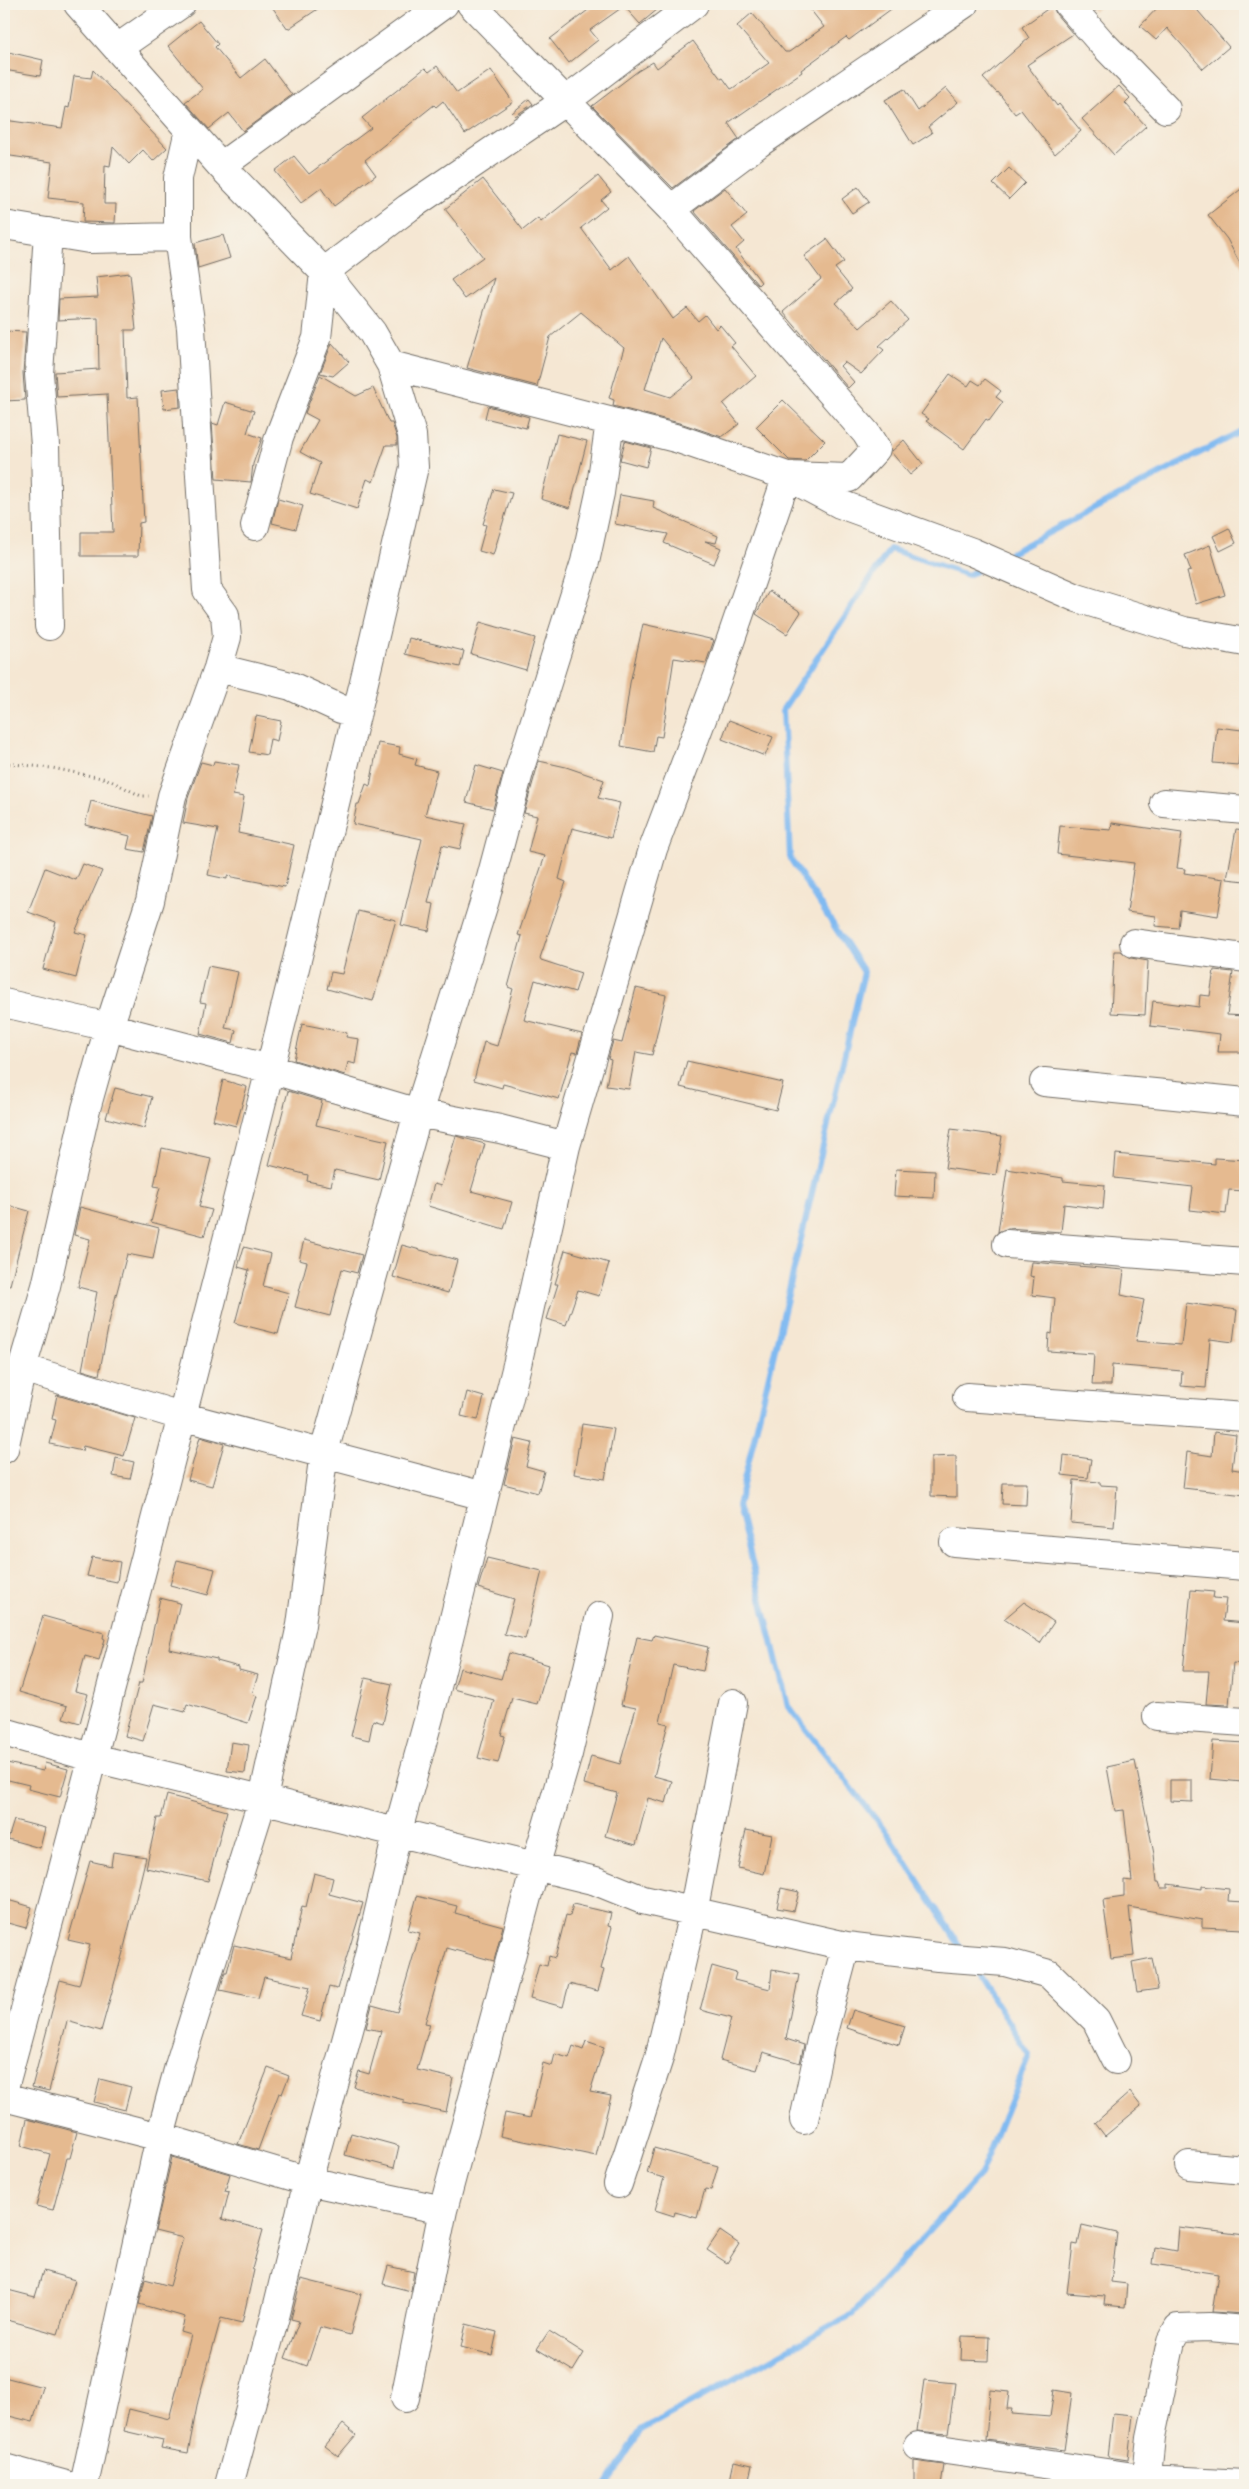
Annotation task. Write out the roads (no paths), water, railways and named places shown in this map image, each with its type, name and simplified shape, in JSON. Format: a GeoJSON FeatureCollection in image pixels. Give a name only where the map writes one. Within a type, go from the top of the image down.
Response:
{"type":"FeatureCollection","features":[{"type":"Feature","properties":{"kind":"street"},"geometry":{"type":"LineString","coordinates":[[4,2088],[94,1758],[270,1070],[414,467],[412,435],[391,365],[372,332],[324,272],[221,166],[188,130],[119,47],[78,4]]}},
{"type":"Feature","properties":{"kind":"street"},"geometry":{"type":"LineString","coordinates":[[119,47],[181,4]]}},
{"type":"Feature","properties":{"kind":"street"},"geometry":{"type":"LineString","coordinates":[[221,166],[444,4]]}},
{"type":"Feature","properties":{"kind":"street"},"geometry":{"type":"LineString","coordinates":[[471,4],[567,100],[671,209],[866,433],[876,449],[849,478],[787,476]]}},
{"type":"Feature","properties":{"kind":"street"},"geometry":{"type":"LineString","coordinates":[[255,526],[279,437],[317,338],[324,272],[408,208],[567,100],[694,4]]}},
{"type":"Feature","properties":{"kind":"street"},"geometry":{"type":"LineString","coordinates":[[671,209],[759,143],[964,4]]}},
{"type":"Feature","properties":{"kind":"street"},"geometry":{"type":"LineString","coordinates":[[1068,4],[1101,42],[1166,109]]}},
{"type":"Feature","properties":{"kind":"street"},"geometry":{"type":"LineString","coordinates":[[4,1449],[22,1368],[46,1286],[86,1109],[109,1027],[150,901],[172,796],[218,668],[227,636],[225,615],[207,590],[191,328],[178,237],[178,178],[188,130]]}},
{"type":"Feature","properties":{"kind":"street"},"geometry":{"type":"LineString","coordinates":[[4,225],[89,239],[178,237]]}},
{"type":"Feature","properties":{"kind":"street"},"geometry":{"type":"LineString","coordinates":[[48,232],[39,374],[45,445],[49,626]]}},
{"type":"Feature","properties":{"kind":"street"},"geometry":{"type":"LineString","coordinates":[[391,365],[679,439],[787,476],[840,504],[972,552],[1077,598],[1184,631],[1245,642]]}},
{"type":"Feature","properties":{"kind":"street"},"geometry":{"type":"LineString","coordinates":[[84,2485],[160,2137],[179,2066],[263,1798],[301,1625],[324,1452],[418,1113],[485,900],[521,765],[585,562],[600,493],[610,421]]}},
{"type":"Feature","properties":{"kind":"street"},"geometry":{"type":"LineString","coordinates":[[229,2485],[276,2313],[308,2181],[366,1967],[397,1834],[433,1703],[517,1365],[566,1146],[653,849],[719,674],[787,476]]}},
{"type":"Feature","properties":{"kind":"street"},"geometry":{"type":"LineString","coordinates":[[218,668],[291,686],[341,709],[357,712]]}},
{"type":"Feature","properties":{"kind":"street"},"geometry":{"type":"LineString","coordinates":[[1164,804],[1245,810]]}},
{"type":"Feature","properties":{"kind":"street"},"geometry":{"type":"LineString","coordinates":[[1134,943],[1245,958]]}},
{"type":"Feature","properties":{"kind":"street"},"geometry":{"type":"LineString","coordinates":[[4,1002],[109,1027],[270,1070],[418,1113],[500,1129],[566,1146]]}},
{"type":"Feature","properties":{"kind":"street"},"geometry":{"type":"LineString","coordinates":[[1044,1082],[1245,1102]]}},
{"type":"Feature","properties":{"kind":"street"},"geometry":{"type":"LineString","coordinates":[[1007,1244],[1245,1262]]}},
{"type":"Feature","properties":{"kind":"street"},"geometry":{"type":"LineString","coordinates":[[22,1368],[181,1416],[324,1452],[484,1496]]}},
{"type":"Feature","properties":{"kind":"street"},"geometry":{"type":"LineString","coordinates":[[967,1397],[1245,1417]]}},
{"type":"Feature","properties":{"kind":"street"},"geometry":{"type":"LineString","coordinates":[[954,1542],[1245,1566]]}},
{"type":"Feature","properties":{"kind":"street"},"geometry":{"type":"LineString","coordinates":[[405,2398],[443,2210],[535,1867],[568,1754],[600,1616]]}},
{"type":"Feature","properties":{"kind":"street"},"geometry":{"type":"LineString","coordinates":[[618,2184],[659,2058],[692,1913],[732,1703]]}},
{"type":"Feature","properties":{"kind":"street"},"geometry":{"type":"LineString","coordinates":[[1157,1716],[1245,1722]]}},
{"type":"Feature","properties":{"kind":"street"},"geometry":{"type":"LineString","coordinates":[[4,1732],[94,1758],[263,1798],[397,1834],[596,1881],[643,1900],[692,1913],[846,1946],[938,1957],[1005,1962],[1049,1974],[1096,2020],[1116,2060]]}},
{"type":"Feature","properties":{"kind":"street"},"geometry":{"type":"LineString","coordinates":[[804,2120],[821,2040],[846,1946]]}},
{"type":"Feature","properties":{"kind":"street"},"geometry":{"type":"LineString","coordinates":[[4,2097],[160,2137],[308,2181],[443,2210]]}},
{"type":"Feature","properties":{"kind":"street"},"geometry":{"type":"LineString","coordinates":[[1189,2165],[1245,2170]]}},
{"type":"Feature","properties":{"kind":"street"},"geometry":{"type":"LineString","coordinates":[[1147,2482],[1151,2437],[1171,2341],[1178,2328],[1209,2327],[1245,2330]]}},
{"type":"Feature","properties":{"kind":"street"},"geometry":{"type":"LineString","coordinates":[[918,2446],[1147,2482],[1245,2484]]}},
{"type":"Feature","properties":{"kind":"street"},"geometry":{"type":"LineString","coordinates":[[4,2468],[66,2485]]}},
{"type":"Feature","properties":{"kind":"waterway"},"geometry":{"type":"LineString","coordinates":[[1003,557],[1245,429]]}},
{"type":"Feature","properties":{"kind":"waterway"},"geometry":{"type":"LineString","coordinates":[[963,1951],[892,1840],[788,1706],[738,1506],[864,972],[790,858],[783,709],[890,549],[968,575],[985,566]]}},
{"type":"Feature","properties":{"kind":"waterway"},"geometry":{"type":"LineString","coordinates":[[606,2485],[641,2430],[853,2314],[980,2175],[1029,2055],[974,1968]]}}]}
